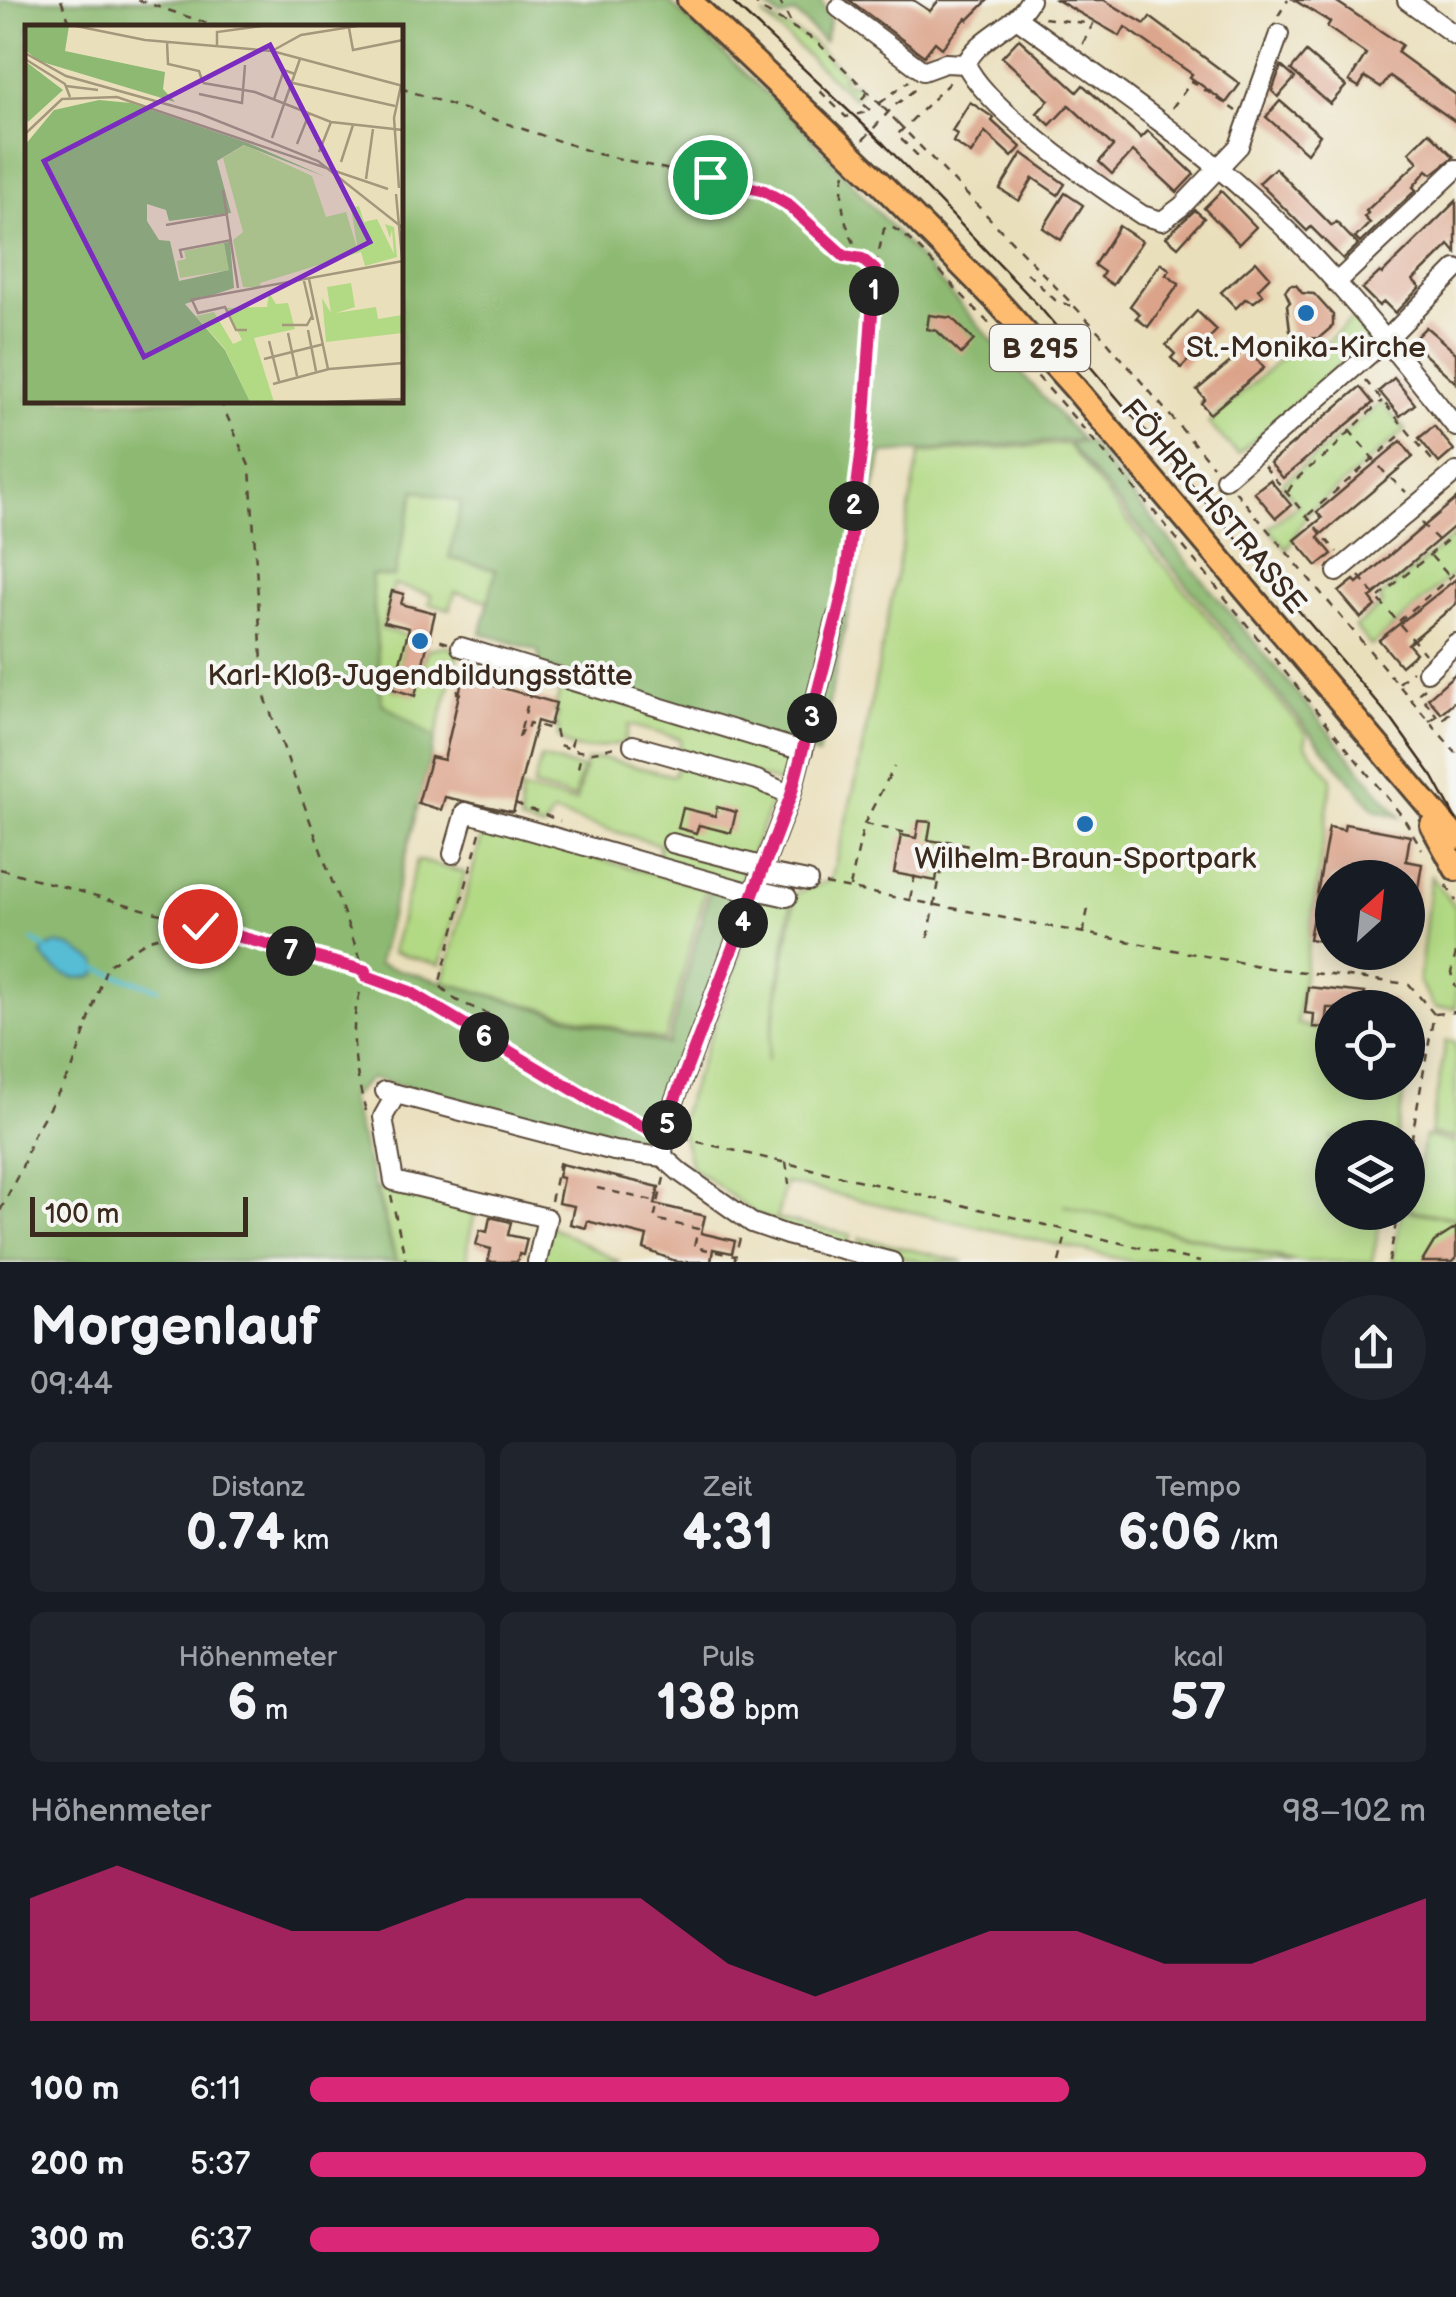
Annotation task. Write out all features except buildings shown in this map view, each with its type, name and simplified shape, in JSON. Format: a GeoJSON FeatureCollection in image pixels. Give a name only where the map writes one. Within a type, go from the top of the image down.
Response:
{"type":"FeatureCollection","features":[{"type":"Feature","properties":{"kind":"main road","name":"FÖHRICHSTRASSE"},"geometry":{"type":"LineString","coordinates":[[689,0],[788,95],[842,126],[870,174],[997,301],[1074,387],[1456,838]]}},
{"type":"Feature","properties":{"kind":"main road"},"geometry":{"type":"LineString","coordinates":[[1389,760],[1425,781],[1456,814]]}},
{"type":"Feature","properties":{"kind":"main road"},"geometry":{"type":"LineString","coordinates":[[1412,787],[1447,872]]}},
{"type":"Feature","properties":{"kind":"street"},"geometry":{"type":"LineString","coordinates":[[966,64],[980,44],[1018,18],[1030,0]]}},
{"type":"Feature","properties":{"kind":"street"},"geometry":{"type":"LineString","coordinates":[[1406,0],[1454,32]]}},
{"type":"Feature","properties":{"kind":"street"},"geometry":{"type":"LineString","coordinates":[[840,8],[923,71],[945,62],[966,64]]}},
{"type":"Feature","properties":{"kind":"street"},"geometry":{"type":"LineString","coordinates":[[1018,18],[1163,121],[1255,200],[1386,339],[1456,427]]}},
{"type":"Feature","properties":{"kind":"street"},"geometry":{"type":"LineString","coordinates":[[966,64],[977,82],[1032,134],[1142,215],[1162,221],[1182,206],[1239,146],[1278,34]]}},
{"type":"Feature","properties":{"kind":"street"},"geometry":{"type":"LineString","coordinates":[[1336,283],[1456,169]]}},
{"type":"Feature","properties":{"kind":"street"},"geometry":{"type":"LineString","coordinates":[[1225,480],[1386,339],[1456,269]]}},
{"type":"Feature","properties":{"kind":"street"},"geometry":{"type":"LineString","coordinates":[[1337,572],[1452,475]]}},
{"type":"Feature","properties":{"kind":"street"},"geometry":{"type":"LineString","coordinates":[[663,1157],[672,1107],[791,795],[837,616]]}},
{"type":"Feature","properties":{"kind":"street"},"geometry":{"type":"LineString","coordinates":[[1427,672],[1456,642]]}},
{"type":"Feature","properties":{"kind":"street"},"geometry":{"type":"LineString","coordinates":[[455,645],[803,751]]}},
{"type":"Feature","properties":{"kind":"street"},"geometry":{"type":"LineString","coordinates":[[628,745],[757,780],[791,795]]}},
{"type":"Feature","properties":{"kind":"street"},"geometry":{"type":"LineString","coordinates":[[453,854],[465,812],[760,881],[808,881]]}},
{"type":"Feature","properties":{"kind":"street"},"geometry":{"type":"LineString","coordinates":[[672,843],[760,881],[787,897]]}},
{"type":"Feature","properties":{"kind":"street"},"geometry":{"type":"LineString","coordinates":[[537,1262],[546,1218],[394,1182],[383,1117],[391,1093],[614,1151],[663,1157],[752,1222],[892,1262]]}},
{"type":"Feature","properties":{"kind":"path"},"geometry":{"type":"LineString","coordinates":[[61,0],[71,25]]}},
{"type":"Feature","properties":{"kind":"path"},"geometry":{"type":"LineString","coordinates":[[138,0],[211,25]]}},
{"type":"Feature","properties":{"kind":"path"},"geometry":{"type":"LineString","coordinates":[[752,0],[816,40],[1100,332],[1456,753]]}},
{"type":"Feature","properties":{"kind":"path"},"geometry":{"type":"LineString","coordinates":[[779,0],[793,26]]}},
{"type":"Feature","properties":{"kind":"path"},"geometry":{"type":"LineString","coordinates":[[1018,18],[1093,24],[1074,60]]}},
{"type":"Feature","properties":{"kind":"path"},"geometry":{"type":"LineString","coordinates":[[918,156],[897,135],[966,64]]}},
{"type":"Feature","properties":{"kind":"path"},"geometry":{"type":"LineString","coordinates":[[881,105],[923,71]]}},
{"type":"Feature","properties":{"kind":"path"},"geometry":{"type":"LineString","coordinates":[[1163,121],[1192,81],[1234,111],[1250,116]]}},
{"type":"Feature","properties":{"kind":"path"},"geometry":{"type":"LineString","coordinates":[[402,89],[598,154],[764,191],[787,204],[844,256],[862,259],[875,270]]}},
{"type":"Feature","properties":{"kind":"path"},"geometry":{"type":"LineString","coordinates":[[820,91],[842,126],[871,111],[860,100],[868,92]]}},
{"type":"Feature","properties":{"kind":"path"},"geometry":{"type":"LineString","coordinates":[[837,616],[845,582],[864,431],[875,270],[888,226],[896,228],[1010,346],[1403,817],[1430,862]]}},
{"type":"Feature","properties":{"kind":"path"},"geometry":{"type":"LineString","coordinates":[[1027,273],[1055,300],[1074,307]]}},
{"type":"Feature","properties":{"kind":"path"},"geometry":{"type":"LineString","coordinates":[[1355,367],[1406,431],[1452,475]]}},
{"type":"Feature","properties":{"kind":"path"},"geometry":{"type":"LineString","coordinates":[[1288,493],[1294,479],[1334,448],[1382,401]]}},
{"type":"Feature","properties":{"kind":"path"},"geometry":{"type":"LineString","coordinates":[[221,402],[250,468],[264,694],[366,974],[354,1005],[358,1086]]}},
{"type":"Feature","properties":{"kind":"path"},"geometry":{"type":"LineString","coordinates":[[1349,430],[1442,544]]}},
{"type":"Feature","properties":{"kind":"path"},"geometry":{"type":"LineString","coordinates":[[1307,516],[1406,431]]}},
{"type":"Feature","properties":{"kind":"path"},"geometry":{"type":"LineString","coordinates":[[1378,598],[1456,532]]}},
{"type":"Feature","properties":{"kind":"path"},"geometry":{"type":"LineString","coordinates":[[1430,554],[1450,577]]}},
{"type":"Feature","properties":{"kind":"path"},"geometry":{"type":"LineString","coordinates":[[1398,622],[1456,572]]}},
{"type":"Feature","properties":{"kind":"path"},"geometry":{"type":"LineString","coordinates":[[426,636],[455,645]]}},
{"type":"Feature","properties":{"kind":"path"},"geometry":{"type":"LineString","coordinates":[[1427,672],[1426,687],[1420,692],[1437,716],[1444,718],[1456,707]]}},
{"type":"Feature","properties":{"kind":"path"},"geometry":{"type":"LineString","coordinates":[[461,694],[457,693],[462,674]]}},
{"type":"Feature","properties":{"kind":"path"},"geometry":{"type":"LineString","coordinates":[[519,737],[530,696]]}},
{"type":"Feature","properties":{"kind":"path"},"geometry":{"type":"LineString","coordinates":[[1429,721],[1437,716]]}},
{"type":"Feature","properties":{"kind":"path"},"geometry":{"type":"LineString","coordinates":[[520,730],[526,732],[529,722],[555,730],[556,742],[582,753],[594,754],[628,745]]}},
{"type":"Feature","properties":{"kind":"path"},"geometry":{"type":"LineString","coordinates":[[570,748],[574,734]]}},
{"type":"Feature","properties":{"kind":"path"},"geometry":{"type":"LineString","coordinates":[[578,768],[582,753]]}},
{"type":"Feature","properties":{"kind":"path"},"geometry":{"type":"LineString","coordinates":[[849,888],[864,824],[894,767]]}},
{"type":"Feature","properties":{"kind":"path"},"geometry":{"type":"LineString","coordinates":[[515,803],[574,825]]}},
{"type":"Feature","properties":{"kind":"path"},"geometry":{"type":"LineString","coordinates":[[484,817],[438,985],[456,1000],[498,1019],[493,1042]]}},
{"type":"Feature","properties":{"kind":"path"},"geometry":{"type":"LineString","coordinates":[[864,824],[907,833]]}},
{"type":"Feature","properties":{"kind":"path"},"geometry":{"type":"LineString","coordinates":[[939,839],[975,846]]}},
{"type":"Feature","properties":{"kind":"path"},"geometry":{"type":"LineString","coordinates":[[928,938],[947,840]]}},
{"type":"Feature","properties":{"kind":"path"},"geometry":{"type":"LineString","coordinates":[[0,869],[366,974],[410,992],[621,1117],[664,1136],[1200,1262]]}},
{"type":"Feature","properties":{"kind":"path"},"geometry":{"type":"LineString","coordinates":[[1447,872],[1456,900]]}},
{"type":"Feature","properties":{"kind":"path"},"geometry":{"type":"LineString","coordinates":[[910,900],[915,875]]}},
{"type":"Feature","properties":{"kind":"path"},"geometry":{"type":"LineString","coordinates":[[808,881],[1269,968],[1409,984],[1434,1014],[1415,1120]]}},
{"type":"Feature","properties":{"kind":"path"},"geometry":{"type":"LineString","coordinates":[[1082,934],[1089,904]]}},
{"type":"Feature","properties":{"kind":"path"},"geometry":{"type":"LineString","coordinates":[[0,1211],[34,1133],[72,1070],[107,966],[150,939],[200,926]]}},
{"type":"Feature","properties":{"kind":"path"},"geometry":{"type":"LineString","coordinates":[[1456,952],[1451,973],[1456,988]]}},
{"type":"Feature","properties":{"kind":"path"},"geometry":{"type":"LineString","coordinates":[[1434,1014],[1456,1012]]}},
{"type":"Feature","properties":{"kind":"path"},"geometry":{"type":"LineString","coordinates":[[786,1162],[789,1184]]}},
{"type":"Feature","properties":{"kind":"path"},"geometry":{"type":"LineString","coordinates":[[546,1218],[560,1163]]}},
{"type":"Feature","properties":{"kind":"path"},"geometry":{"type":"LineString","coordinates":[[662,1187],[654,1219],[698,1229],[694,1247],[734,1259],[738,1243]]}},
{"type":"Feature","properties":{"kind":"path"},"geometry":{"type":"LineString","coordinates":[[597,1188],[658,1202]]}},
{"type":"Feature","properties":{"kind":"path"},"geometry":{"type":"LineString","coordinates":[[640,1206],[642,1198]]}},
{"type":"Feature","properties":{"kind":"path"},"geometry":{"type":"LineString","coordinates":[[677,1232],[679,1224]]}},
{"type":"Feature","properties":{"kind":"path"},"geometry":{"type":"LineString","coordinates":[[1060,1262],[1067,1230]]}},
{"type":"Feature","properties":{"kind":"path"},"geometry":{"type":"LineString","coordinates":[[1389,1262],[1395,1230]]}},
{"type":"Feature","properties":{"kind":"path"},"geometry":{"type":"LineString","coordinates":[[716,1260],[718,1252]]}},
{"type":"Feature","properties":{"kind":"path"},"geometry":{"type":"LineString","coordinates":[[399,1262],[406,1261]]}},
{"type":"Feature","properties":{"kind":"green space"},"geometry":{"type":"Polygon","coordinates":[[[0,0],[667,0],[801,126],[1081,440],[882,453],[818,755],[540,665],[538,651],[481,633],[496,570],[449,558],[461,502],[415,490],[394,577],[371,575],[382,703],[435,739],[378,964],[668,1045],[710,889],[739,898],[691,1052],[644,1144],[371,1078],[349,1098],[396,1262],[0,1262],[0,0]]]}},
{"type":"Feature","properties":{"kind":"green space"},"geometry":{"type":"Polygon","coordinates":[[[758,0],[821,0],[830,21],[824,42],[795,13],[781,18],[758,0]]]}},
{"type":"Feature","properties":{"kind":"green space"},"geometry":{"type":"Polygon","coordinates":[[[763,15],[811,41],[845,75],[842,79],[861,90],[853,98],[763,15]]]}},
{"type":"Feature","properties":{"kind":"green space"},"geometry":{"type":"Polygon","coordinates":[[[1355,316],[1372,337],[1238,454],[1208,423],[1293,348],[1314,354],[1355,316]]]}},
{"type":"Feature","properties":{"kind":"green space"},"geometry":{"type":"Polygon","coordinates":[[[1382,402],[1405,430],[1307,514],[1287,550],[1268,528],[1298,505],[1281,484],[1382,402]]]}},
{"type":"Feature","properties":{"kind":"green space"},"geometry":{"type":"Polygon","coordinates":[[[1087,441],[1400,817],[1375,810],[1069,444],[1087,441]]]}},
{"type":"Feature","properties":{"kind":"green space","name":"Wilhelm-Braun-Sportpark"},"geometry":{"type":"Polygon","coordinates":[[[1067,444],[1150,549],[1307,734],[1305,744],[1332,778],[1320,860],[1315,860],[1315,897],[1297,1024],[1315,1028],[1315,1100],[1403,1100],[1399,1120],[1315,1120],[1315,1230],[1379,1230],[1372,1262],[1301,1262],[1063,1205],[1292,1262],[1133,1262],[785,1183],[776,1222],[755,1214],[691,1166],[679,1122],[761,896],[791,903],[767,1061],[796,893],[831,880],[856,780],[920,453],[1067,444]]]}},
{"type":"Feature","properties":{"kind":"green space"},"geometry":{"type":"Polygon","coordinates":[[[415,490],[461,502],[497,570],[489,601],[455,592],[450,609],[429,604],[431,595],[394,585],[382,629],[416,638],[404,647],[393,689],[415,695],[428,649],[445,646],[459,651],[435,739],[382,703],[371,574],[394,576],[415,490]]]}},
{"type":"Feature","properties":{"kind":"green space"},"geometry":{"type":"Polygon","coordinates":[[[1456,534],[1456,572],[1371,646],[1355,627],[1383,604],[1379,598],[1456,534]]]}},
{"type":"Feature","properties":{"kind":"green space"},"geometry":{"type":"Polygon","coordinates":[[[561,686],[792,753],[780,783],[678,751],[681,739],[629,725],[624,743],[588,749],[572,747],[558,736],[559,728],[555,727],[558,714],[554,712],[561,686]]]}},
{"type":"Feature","properties":{"kind":"green space"},"geometry":{"type":"Polygon","coordinates":[[[541,758],[582,769],[574,798],[533,787],[541,758]]]}},
{"type":"Feature","properties":{"kind":"green space"},"geometry":{"type":"Polygon","coordinates":[[[601,758],[674,776],[677,765],[775,795],[739,884],[657,861],[660,845],[553,813],[544,829],[520,822],[521,790],[576,802],[586,761],[601,758]]]}},
{"type":"Feature","properties":{"kind":"green space"},"geometry":{"type":"Polygon","coordinates":[[[484,828],[706,888],[665,1041],[443,982],[484,828]]]}},
{"type":"Feature","properties":{"kind":"green space"},"geometry":{"type":"Polygon","coordinates":[[[417,860],[465,873],[440,965],[392,952],[417,860]]]}},
{"type":"Feature","properties":{"kind":"green space"},"geometry":{"type":"Polygon","coordinates":[[[1431,876],[1456,908],[1456,1008],[1435,1008],[1419,982],[1420,970],[1425,970],[1431,876]]]}},
{"type":"Feature","properties":{"kind":"green space"},"geometry":{"type":"Polygon","coordinates":[[[1446,1041],[1456,1042],[1456,1139],[1430,1134],[1446,1041]]]}},
{"type":"Feature","properties":{"kind":"green space"},"geometry":{"type":"Polygon","coordinates":[[[1425,1136],[1456,1143],[1456,1218],[1425,1213],[1425,1136]]]}},
{"type":"Feature","properties":{"kind":"green space"},"geometry":{"type":"Polygon","coordinates":[[[376,1188],[475,1213],[468,1262],[397,1262],[376,1188]]]}},
{"type":"Feature","properties":{"kind":"green space"},"geometry":{"type":"Polygon","coordinates":[[[1425,1214],[1456,1219],[1456,1262],[1392,1262],[1398,1230],[1425,1230],[1425,1214]]]}},
{"type":"Feature","properties":{"kind":"green space"},"geometry":{"type":"Polygon","coordinates":[[[778,1219],[851,1235],[848,1245],[775,1227],[778,1219]]]}},
{"type":"Feature","properties":{"kind":"green space"},"geometry":{"type":"Polygon","coordinates":[[[548,1225],[620,1262],[541,1262],[548,1225]]]}},
{"type":"Feature","properties":{"kind":"green space"},"geometry":{"type":"Polygon","coordinates":[[[860,1238],[965,1262],[923,1262],[858,1248],[860,1238]]]}},
{"type":"Feature","properties":{"kind":"water"},"geometry":{"type":"Polygon","coordinates":[[[55,944],[71,947],[97,962],[97,975],[73,977],[53,967],[42,955],[45,948],[55,944]]]}},
{"type":"Feature","properties":{"kind":"waterway"},"geometry":{"type":"LineString","coordinates":[[33,940],[49,951]]}},
{"type":"Feature","properties":{"kind":"waterway"},"geometry":{"type":"LineString","coordinates":[[95,968],[159,989]]}},
{"type":"Feature","properties":{"kind":"tram line"},"geometry":{"type":"LineString","coordinates":[[730,0],[883,143],[1037,304],[1392,720],[1433,777],[1456,819]]}},
{"type":"Feature","properties":{"kind":"place","name":"St.-Monika-Kirche"},"geometry":{"type":"Point","coordinates":[1306,313]}},
{"type":"Feature","properties":{"kind":"place","name":"Karl-Kloß-Jugendbildungsstätte"},"geometry":{"type":"Point","coordinates":[420,641]}},
{"type":"Feature","properties":{"kind":"place","name":"Wilhelm-Braun-Sportpark"},"geometry":{"type":"Point","coordinates":[1085,824]}},
{"type":"Feature","properties":{"kind":"route"},"geometry":{"type":"LineString","coordinates":[[200,926],[366,971],[366,976],[410,992],[604,1108],[664,1136],[791,795],[837,616],[845,582],[864,431],[875,270],[862,259],[844,256],[787,204],[764,191],[710,177]]}}]}
